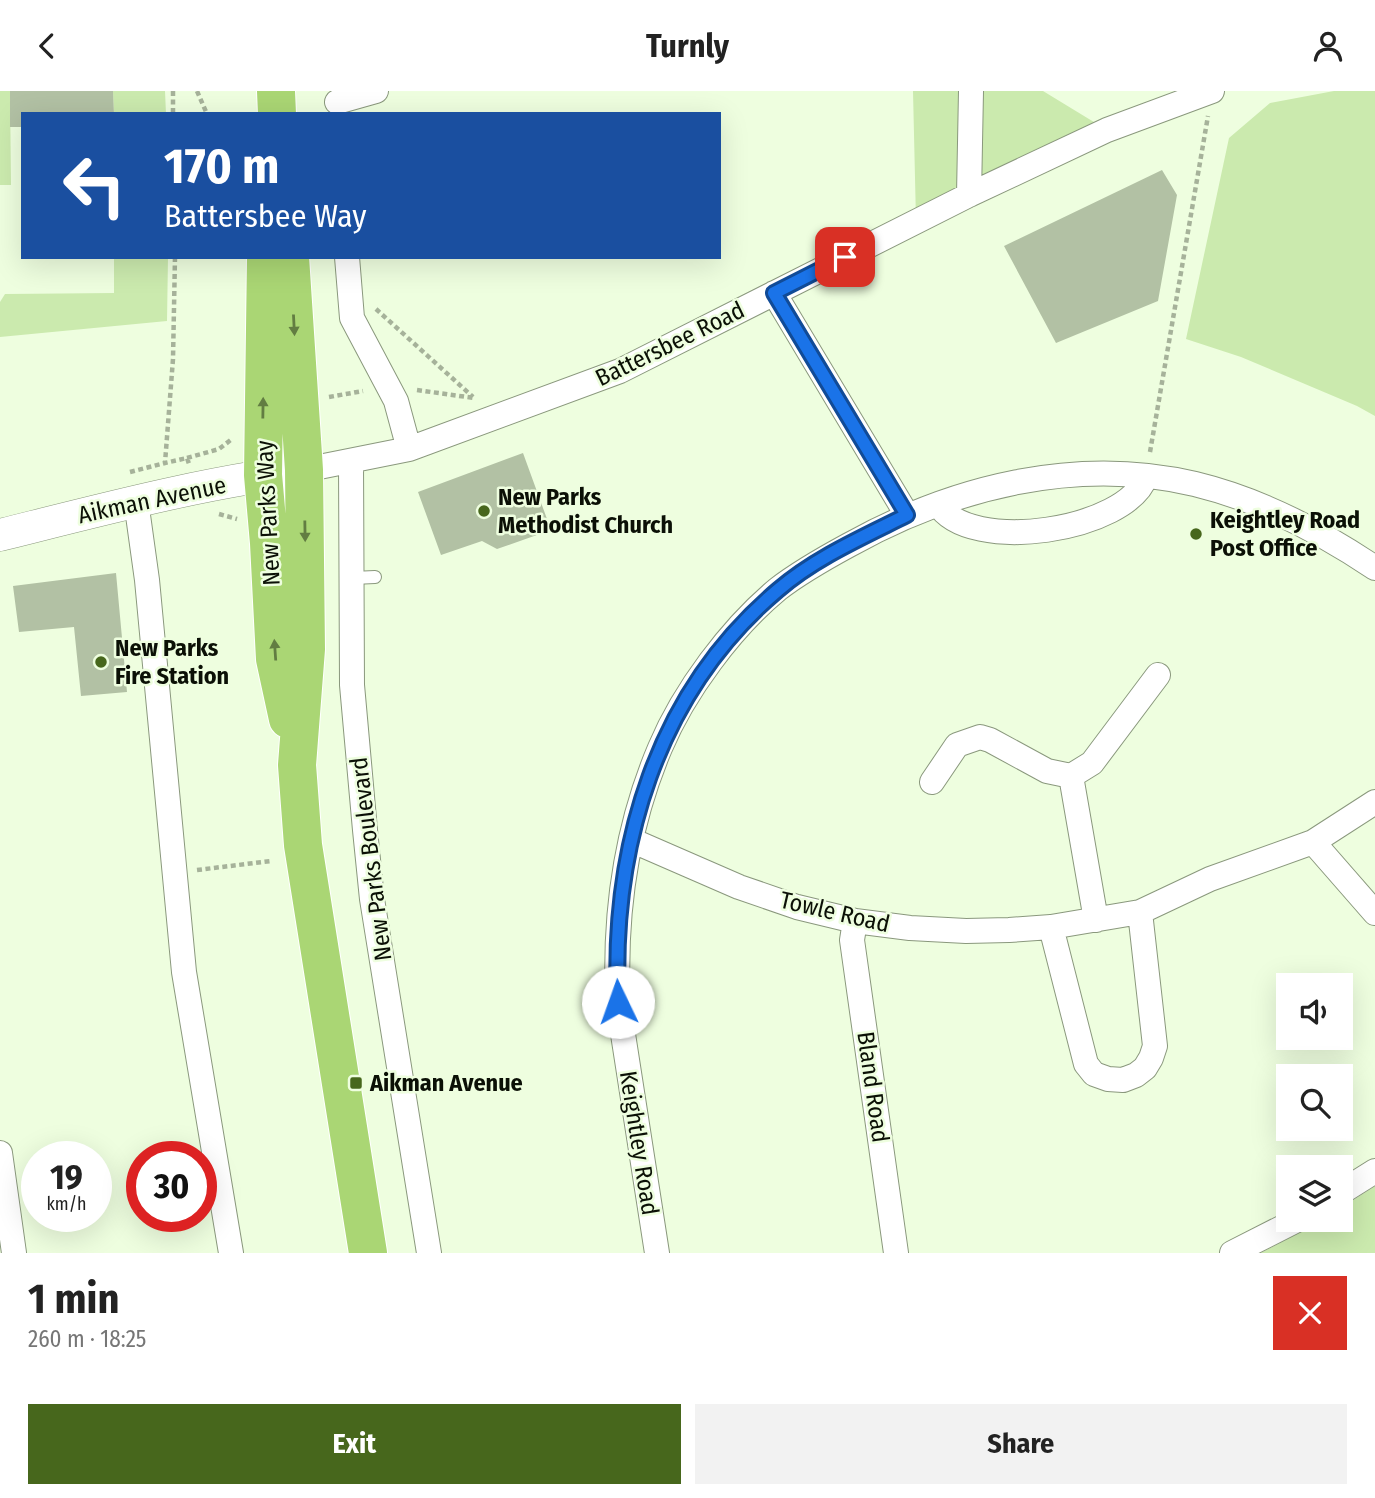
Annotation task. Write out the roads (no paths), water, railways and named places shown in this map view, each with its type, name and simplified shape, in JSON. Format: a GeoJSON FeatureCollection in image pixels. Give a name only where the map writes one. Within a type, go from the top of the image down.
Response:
{"type":"FeatureCollection","features":[{"type":"Feature","properties":{"kind":"highway"},"geometry":{"type":"LineString","coordinates":[[276,91],[277,112]]}},
{"type":"Feature","properties":{"kind":"highway","name":"New Parks Way"},"geometry":{"type":"LineString","coordinates":[[266,259],[263,475],[270,543],[275,659],[297,765],[303,845],[368,1253]]}},
{"type":"Feature","properties":{"kind":"highway","name":"New Parks Way"},"geometry":{"type":"LineString","coordinates":[[290,259],[304,470],[306,649],[297,765]]}},
{"type":"Feature","properties":{"kind":"street"},"geometry":{"type":"LineString","coordinates":[[337,102],[376,91]]}},
{"type":"Feature","properties":{"kind":"street"},"geometry":{"type":"LineString","coordinates":[[969,195],[971,91]]}},
{"type":"Feature","properties":{"kind":"street","name":"Battersbee Road"},"geometry":{"type":"LineString","coordinates":[[304,470],[409,449],[620,371],[969,195],[1107,130],[1212,91]]}},
{"type":"Feature","properties":{"kind":"street"},"geometry":{"type":"LineString","coordinates":[[347,259],[352,318],[396,401],[409,449]]}},
{"type":"Feature","properties":{"kind":"street"},"geometry":{"type":"LineString","coordinates":[[774,293],[907,515]]}},
{"type":"Feature","properties":{"kind":"street","name":"New Parks Boulevard"},"geometry":{"type":"LineString","coordinates":[[351,462],[364,578],[352,685],[372,899],[429,1253]]}},
{"type":"Feature","properties":{"kind":"street","name":"Aikman Avenue"},"geometry":{"type":"LineString","coordinates":[[0,535],[136,501],[263,475],[304,470]]}},
{"type":"Feature","properties":{"kind":"street","name":"Keightley Road"},"geometry":{"type":"LineString","coordinates":[[657,1253],[618,1002],[617,935],[625,872],[642,794],[661,745],[684,702],[740,624],[779,588],[818,562],[907,515],[968,493],[1036,478],[1065,475],[1146,476],[1227,493],[1303,524],[1375,568]]}},
{"type":"Feature","properties":{"kind":"street"},"geometry":{"type":"LineString","coordinates":[[938,504],[943,513],[955,521],[979,528],[1012,532],[1047,530],[1113,509],[1129,500],[1142,487],[1146,476]]}},
{"type":"Feature","properties":{"kind":"street"},"geometry":{"type":"LineString","coordinates":[[136,501],[147,580],[184,972],[231,1253]]}},
{"type":"Feature","properties":{"kind":"street"},"geometry":{"type":"LineString","coordinates":[[932,782],[957,745],[980,737],[1046,771],[1071,775],[1092,763],[1158,675]]}},
{"type":"Feature","properties":{"kind":"street"},"geometry":{"type":"LineString","coordinates":[[1071,775],[1096,920]]}},
{"type":"Feature","properties":{"kind":"street","name":"Towle Road"},"geometry":{"type":"LineString","coordinates":[[631,840],[739,887],[797,907],[855,921],[965,931],[1051,927],[1140,912],[1210,879],[1314,842],[1375,803]]}},
{"type":"Feature","properties":{"kind":"street"},"geometry":{"type":"LineString","coordinates":[[1314,842],[1375,913]]}},
{"type":"Feature","properties":{"kind":"street"},"geometry":{"type":"LineString","coordinates":[[1051,927],[1086,1064],[1094,1074],[1123,1080],[1144,1067],[1154,1046],[1140,912]]}},
{"type":"Feature","properties":{"kind":"street","name":"Bland Road"},"geometry":{"type":"LineString","coordinates":[[855,921],[852,940],[896,1253]]}},
{"type":"Feature","properties":{"kind":"street"},"geometry":{"type":"LineString","coordinates":[[0,1153],[13,1253]]}},
{"type":"Feature","properties":{"kind":"street"},"geometry":{"type":"LineString","coordinates":[[1353,1185],[1375,1171]]}},
{"type":"Feature","properties":{"kind":"street"},"geometry":{"type":"LineString","coordinates":[[1232,1253],[1276,1231]]}},
{"type":"Feature","properties":{"kind":"place","name":"New Parks Methodist Church"},"geometry":{"type":"Point","coordinates":[484,511]}},
{"type":"Feature","properties":{"kind":"place","name":"Keightley Road Post Office"},"geometry":{"type":"Point","coordinates":[1196,534]}},
{"type":"Feature","properties":{"kind":"place","name":"New Parks Fire Station"},"geometry":{"type":"Point","coordinates":[101,662]}},
{"type":"Feature","properties":{"kind":"place","name":"Aikman Avenue"},"geometry":{"type":"Point","coordinates":[356,1083]}}]}
